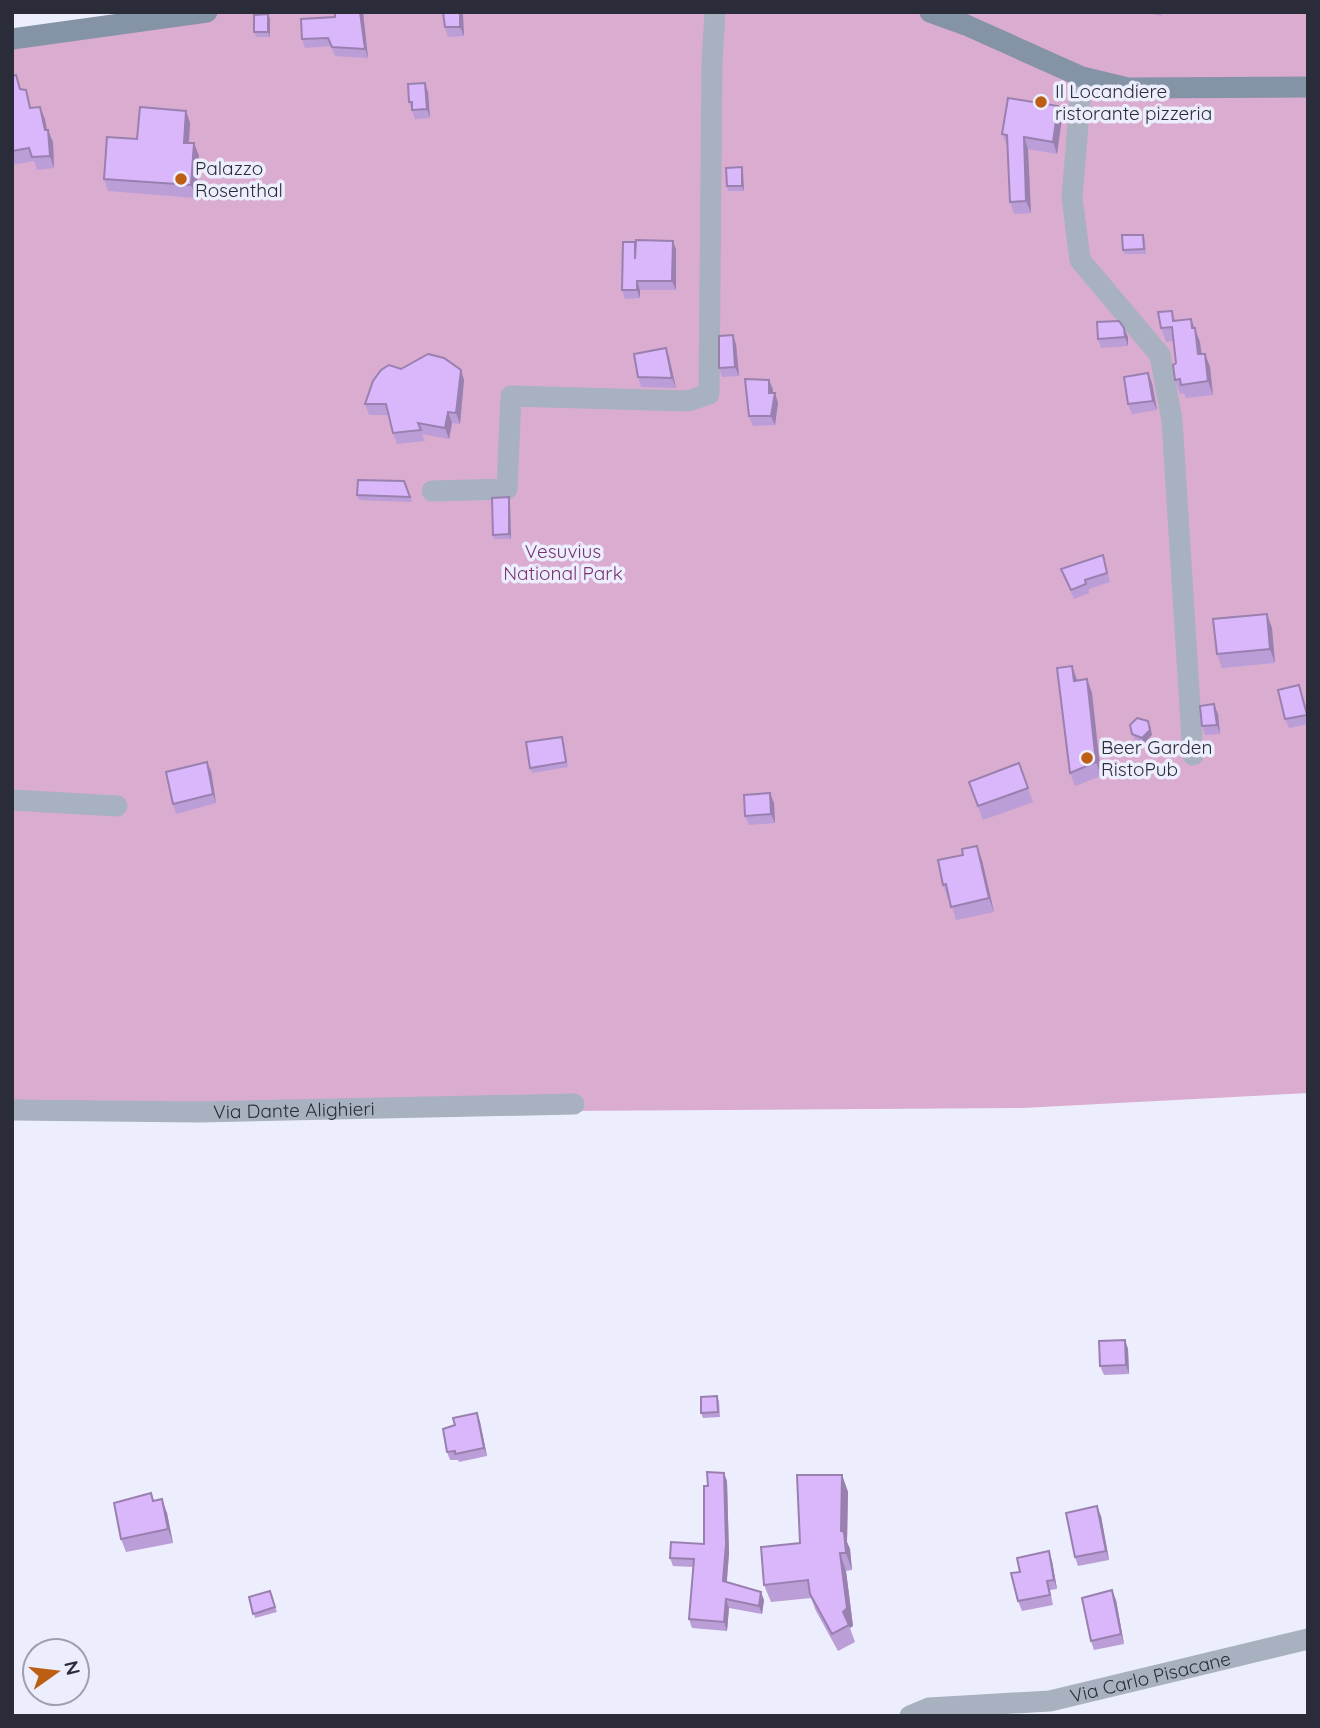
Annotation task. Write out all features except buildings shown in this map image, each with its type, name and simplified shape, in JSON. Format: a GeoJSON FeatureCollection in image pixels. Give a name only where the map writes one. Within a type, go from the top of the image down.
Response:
{"type":"FeatureCollection","features":[{"type":"Feature","properties":{"kind":"street"},"geometry":{"type":"LineString","coordinates":[[12,39],[207,12]]}},
{"type":"Feature","properties":{"kind":"street"},"geometry":{"type":"LineString","coordinates":[[432,491],[507,489],[510,396],[688,401],[709,394],[712,63],[715,12]]}},
{"type":"Feature","properties":{"kind":"street"},"geometry":{"type":"LineString","coordinates":[[930,12],[966,25],[1082,77],[1128,88],[1308,88]]}},
{"type":"Feature","properties":{"kind":"street"},"geometry":{"type":"LineString","coordinates":[[1082,77],[1072,197],[1080,260],[1160,355],[1172,420],[1193,755]]}},
{"type":"Feature","properties":{"kind":"street"},"geometry":{"type":"LineString","coordinates":[[12,800],[117,806]]}},
{"type":"Feature","properties":{"kind":"street","name":"Via Dante Alighieri"},"geometry":{"type":"LineString","coordinates":[[12,1110],[200,1112],[574,1104]]}},
{"type":"Feature","properties":{"kind":"street","name":"Via Carlo Pisacane"},"geometry":{"type":"LineString","coordinates":[[911,1716],[929,1708],[1050,1701],[1308,1639]]}},
{"type":"Feature","properties":{"kind":"green space","name":"Vesuvius National Park"},"geometry":{"type":"Polygon","coordinates":[[[157,12],[1308,12],[1308,1093],[1022,1108],[12,1119],[12,30],[157,12]]]}},
{"type":"Feature","properties":{"kind":"place","name":"Il Locandiere ristorante pizzeria"},"geometry":{"type":"Point","coordinates":[1041,102]}},
{"type":"Feature","properties":{"kind":"place","name":"Palazzo Rosenthal"},"geometry":{"type":"Point","coordinates":[181,179]}},
{"type":"Feature","properties":{"kind":"place","name":"Beer Garden RistoPub"},"geometry":{"type":"Point","coordinates":[1087,758]}}]}
